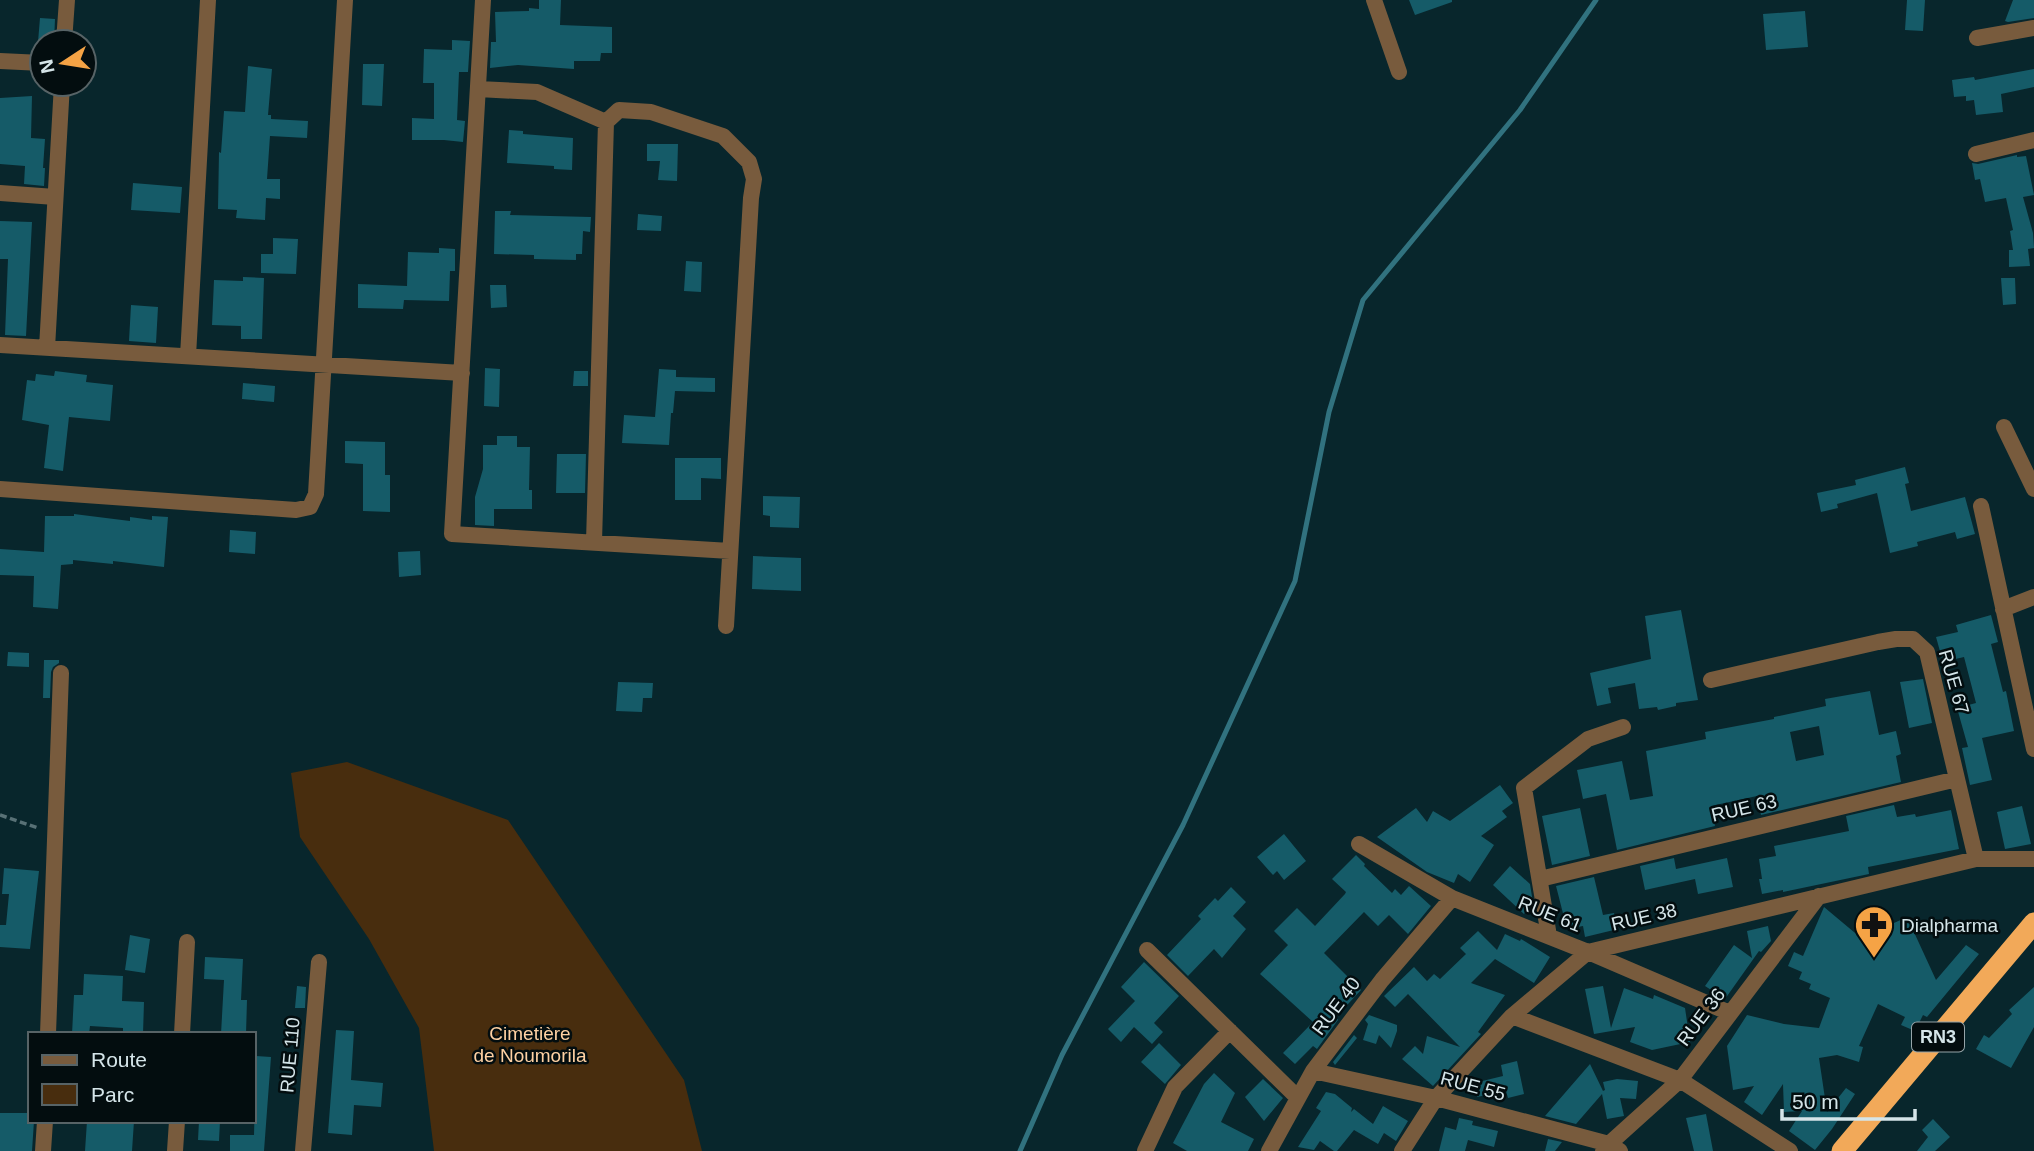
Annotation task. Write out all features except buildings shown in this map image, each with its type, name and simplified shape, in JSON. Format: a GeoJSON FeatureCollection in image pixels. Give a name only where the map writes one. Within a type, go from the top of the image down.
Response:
{"type":"FeatureCollection","features":[{"type":"Feature","properties":{"kind":"highway","name":"RN3"},"geometry":{"type":"LineString","coordinates":[[1845,1150],[2034,923]]}},
{"type":"Feature","properties":{"kind":"street"},"geometry":{"type":"LineString","coordinates":[[65,28],[67,0]]}},
{"type":"Feature","properties":{"kind":"street"},"geometry":{"type":"LineString","coordinates":[[188,356],[208,0]]}},
{"type":"Feature","properties":{"kind":"street"},"geometry":{"type":"LineString","coordinates":[[0,489],[296,510],[310,507],[316,494],[325,365],[345,0]]}},
{"type":"Feature","properties":{"kind":"street"},"geometry":{"type":"LineString","coordinates":[[483,0],[452,534],[730,551]]}},
{"type":"Feature","properties":{"kind":"street"},"geometry":{"type":"LineString","coordinates":[[1374,0],[1399,72]]}},
{"type":"Feature","properties":{"kind":"street"},"geometry":{"type":"LineString","coordinates":[[1977,38],[2034,28]]}},
{"type":"Feature","properties":{"kind":"street"},"geometry":{"type":"LineString","coordinates":[[0,61],[28,62]]}},
{"type":"Feature","properties":{"kind":"street"},"geometry":{"type":"LineString","coordinates":[[478,89],[537,92],[606,122]]}},
{"type":"Feature","properties":{"kind":"street"},"geometry":{"type":"LineString","coordinates":[[47,348],[61,98]]}},
{"type":"Feature","properties":{"kind":"street"},"geometry":{"type":"LineString","coordinates":[[594,542],[606,122],[619,110],[651,112],[723,136],[750,162],[754,180],[726,626]]}},
{"type":"Feature","properties":{"kind":"street"},"geometry":{"type":"LineString","coordinates":[[1976,154],[2034,140]]}},
{"type":"Feature","properties":{"kind":"street"},"geometry":{"type":"LineString","coordinates":[[0,193],[55,197]]}},
{"type":"Feature","properties":{"kind":"street"},"geometry":{"type":"LineString","coordinates":[[0,345],[461,373]]}},
{"type":"Feature","properties":{"kind":"street"},"geometry":{"type":"LineString","coordinates":[[2004,427],[2034,489]]}},
{"type":"Feature","properties":{"kind":"street"},"geometry":{"type":"LineString","coordinates":[[1981,506],[2034,749]]}},
{"type":"Feature","properties":{"kind":"street"},"geometry":{"type":"LineString","coordinates":[[2003,608],[2034,597]]}},
{"type":"Feature","properties":{"kind":"street","name":"RUE 67"},"geometry":{"type":"LineString","coordinates":[[1712,680],[1878,642],[1913,639],[1927,652],[1976,859]]}},
{"type":"Feature","properties":{"kind":"street"},"geometry":{"type":"LineString","coordinates":[[48,1032],[61,673]]}},
{"type":"Feature","properties":{"kind":"street"},"geometry":{"type":"LineString","coordinates":[[1549,936],[1524,788],[1588,739],[1623,727]]}},
{"type":"Feature","properties":{"kind":"street","name":"RUE 63"},"geometry":{"type":"LineString","coordinates":[[1540,878],[1957,779]]}},
{"type":"Feature","properties":{"kind":"street","name":"RUE 61"},"geometry":{"type":"LineString","coordinates":[[1359,844],[1452,898],[1730,1013]]}},
{"type":"Feature","properties":{"kind":"street","name":"RUE 38"},"geometry":{"type":"LineString","coordinates":[[1402,1151],[1436,1098],[1512,1016],[1588,952],[1976,859],[2034,859]]}},
{"type":"Feature","properties":{"kind":"street","name":"RUE 36"},"geometry":{"type":"LineString","coordinates":[[1611,1149],[1680,1080],[1819,896]]}},
{"type":"Feature","properties":{"kind":"street","name":"RUE 40"},"geometry":{"type":"LineString","coordinates":[[1269,1151],[1313,1071],[1382,980],[1452,898]]}},
{"type":"Feature","properties":{"kind":"street"},"geometry":{"type":"LineString","coordinates":[[181,1032],[187,942]]}},
{"type":"Feature","properties":{"kind":"street"},"geometry":{"type":"LineString","coordinates":[[1147,950],[1298,1098]]}},
{"type":"Feature","properties":{"kind":"street","name":"RUE 110"},"geometry":{"type":"LineString","coordinates":[[303,1151],[320,962]]}},
{"type":"Feature","properties":{"kind":"street"},"geometry":{"type":"LineString","coordinates":[[1512,1016],[1680,1080],[1790,1151]]}},
{"type":"Feature","properties":{"kind":"street"},"geometry":{"type":"LineString","coordinates":[[1145,1151],[1175,1087],[1230,1031]]}},
{"type":"Feature","properties":{"kind":"street","name":"RUE 55"},"geometry":{"type":"LineString","coordinates":[[1313,1071],[1436,1098],[1611,1149]]}},
{"type":"Feature","properties":{"kind":"street"},"geometry":{"type":"LineString","coordinates":[[43,1151],[45,1123]]}},
{"type":"Feature","properties":{"kind":"street"},"geometry":{"type":"LineString","coordinates":[[175,1151],[177,1123]]}},
{"type":"Feature","properties":{"kind":"path"},"geometry":{"type":"LineString","coordinates":[[0,815],[57,834]]}},
{"type":"Feature","properties":{"kind":"green space","name":"Cimetière de Noumorila"},"geometry":{"type":"Polygon","coordinates":[[[347,762],[508,820],[684,1080],[702,1151],[434,1151],[419,1028],[369,939],[300,837],[291,773],[347,762]]]}},
{"type":"Feature","properties":{"kind":"waterway"},"geometry":{"type":"LineString","coordinates":[[1020,1151],[1062,1055],[1183,825],[1295,581],[1329,412],[1363,300],[1520,110],[1596,0]]}},
{"type":"Feature","properties":{"kind":"place","name":"Dialpharma"},"geometry":{"type":"Point","coordinates":[1874,959]}}]}
